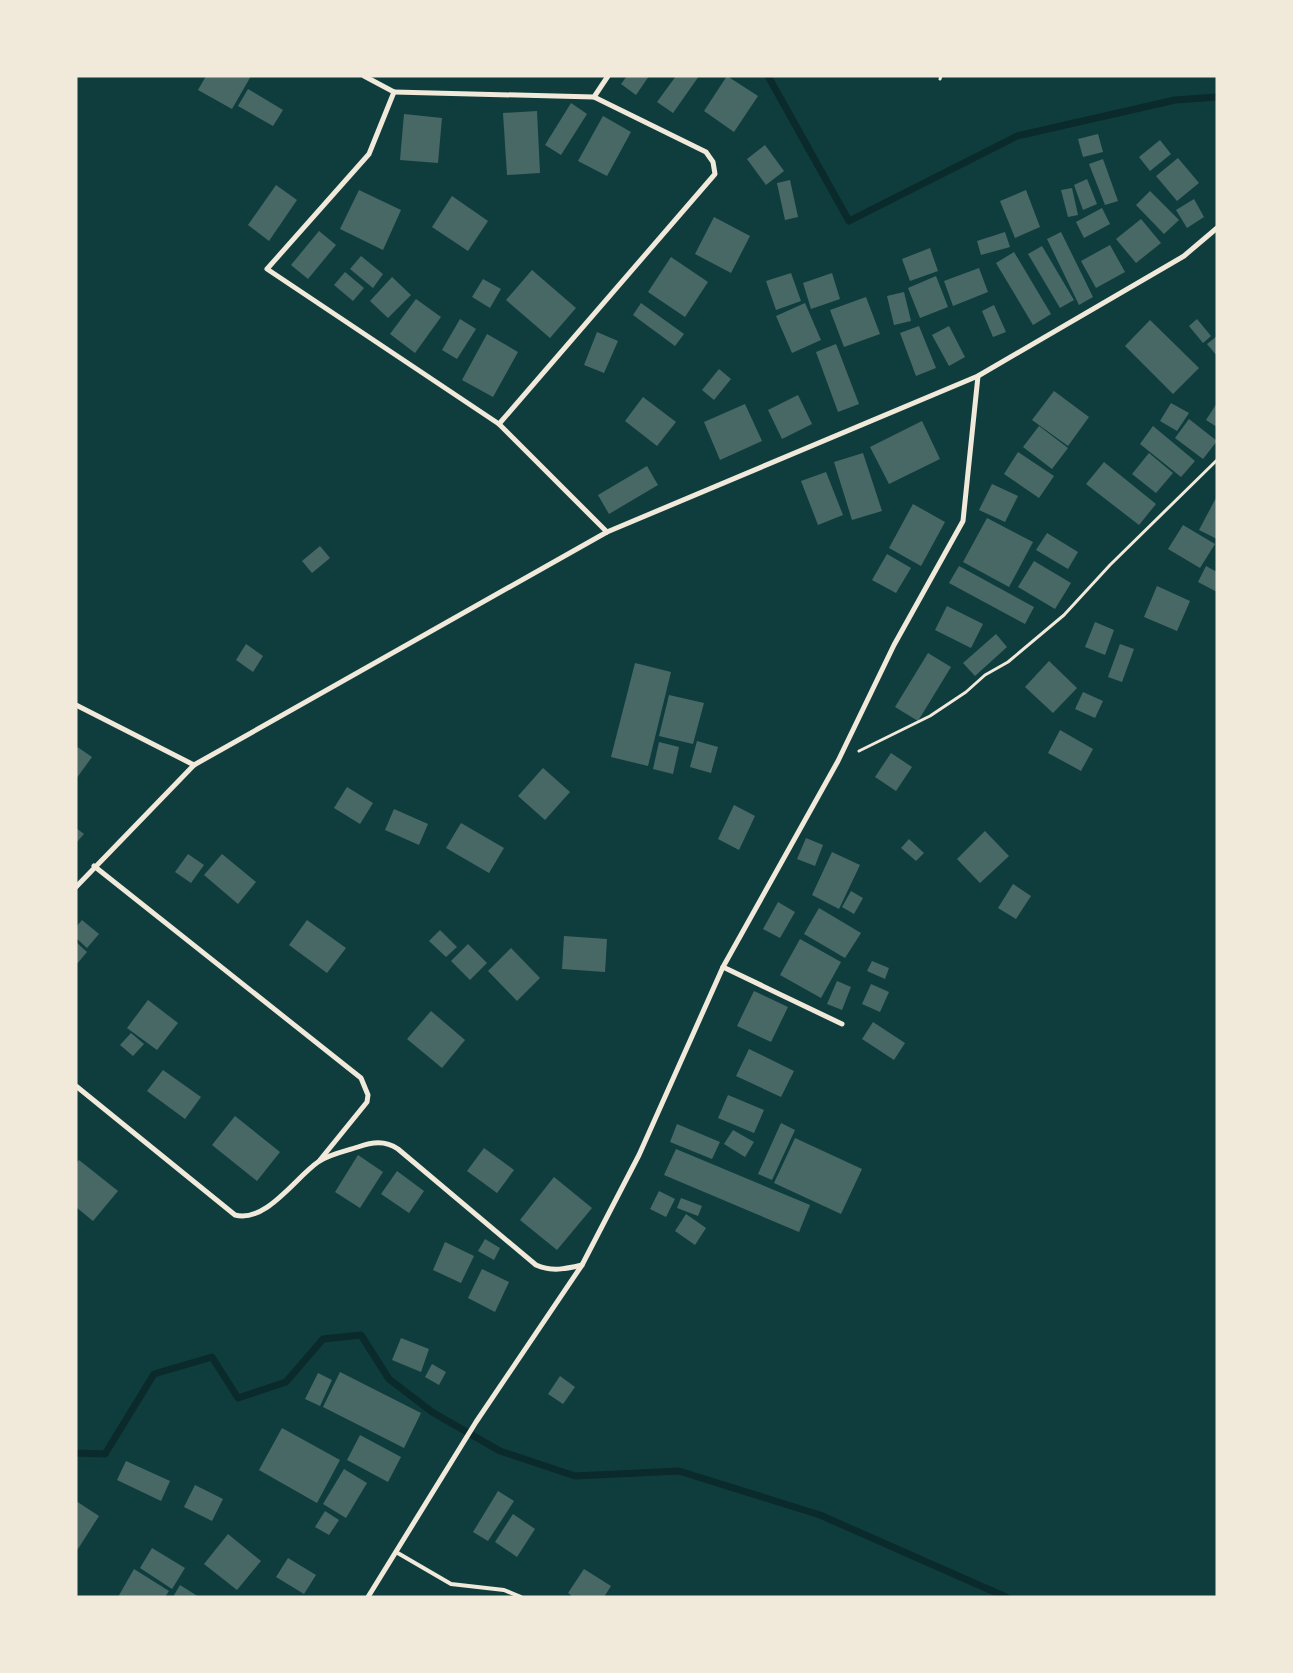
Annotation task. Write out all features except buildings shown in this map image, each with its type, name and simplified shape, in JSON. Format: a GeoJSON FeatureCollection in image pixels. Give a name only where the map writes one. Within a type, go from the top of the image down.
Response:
{"type":"FeatureCollection","features":[{"type":"Feature","properties":{"kind":"street"},"geometry":{"type":"LineString","coordinates":[[364,76],[394,92],[594,97],[706,152],[713,162],[714,174],[499,424]]}},
{"type":"Feature","properties":{"kind":"street"},"geometry":{"type":"LineString","coordinates":[[594,97],[608,76]]}},
{"type":"Feature","properties":{"kind":"street"},"geometry":{"type":"LineString","coordinates":[[394,92],[369,154],[267,269],[499,424],[606,532]]}},
{"type":"Feature","properties":{"kind":"street"},"geometry":{"type":"LineString","coordinates":[[76,887],[94,866],[194,765],[606,532],[978,376],[1184,256],[1217,228]]}},
{"type":"Feature","properties":{"kind":"street"},"geometry":{"type":"LineString","coordinates":[[368,1597],[476,1422],[582,1265],[639,1155],[723,967],[838,761],[894,645],[963,521],[978,376]]}},
{"type":"Feature","properties":{"kind":"street"},"geometry":{"type":"LineString","coordinates":[[76,705],[194,765]]}},
{"type":"Feature","properties":{"kind":"street"},"geometry":{"type":"LineString","coordinates":[[76,1086],[234,1216],[249,1217],[263,1211],[320,1160],[367,1102],[368,1095],[361,1078],[94,866]]}},
{"type":"Feature","properties":{"kind":"street"},"geometry":{"type":"LineString","coordinates":[[723,967],[842,1024]]}},
{"type":"Feature","properties":{"kind":"street"},"geometry":{"type":"LineString","coordinates":[[320,1160],[373,1142],[391,1145],[536,1265],[547,1269],[561,1270],[582,1265]]}},
{"type":"Feature","properties":{"kind":"lane"},"geometry":{"type":"LineString","coordinates":[[396,1552],[451,1584],[504,1590],[521,1597]]}},
{"type":"Feature","properties":{"kind":"path"},"geometry":{"type":"LineString","coordinates":[[838,761],[930,716],[966,692],[985,675],[1008,662],[1064,615],[1110,566],[1217,460]]}},
{"type":"Feature","properties":{"kind":"waterway"},"geometry":{"type":"LineString","coordinates":[[768,76],[849,221],[1017,136],[1175,100],[1217,97]]}},
{"type":"Feature","properties":{"kind":"waterway"},"geometry":{"type":"LineString","coordinates":[[76,1453],[105,1454],[154,1374],[212,1357],[238,1398],[286,1382],[323,1339],[361,1335],[389,1379],[432,1412],[500,1451],[575,1476],[679,1471],[820,1515],[1006,1597]]}}]}
